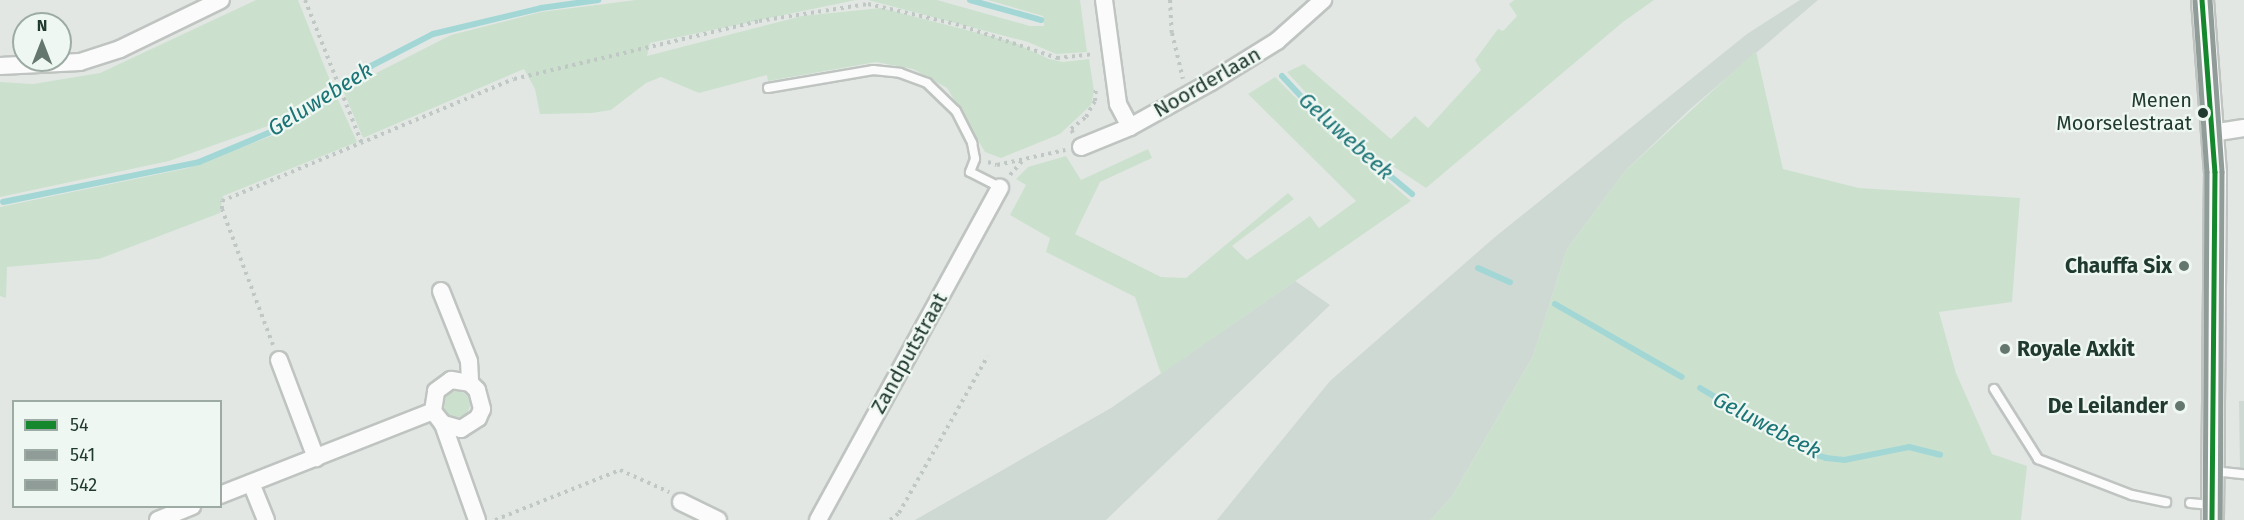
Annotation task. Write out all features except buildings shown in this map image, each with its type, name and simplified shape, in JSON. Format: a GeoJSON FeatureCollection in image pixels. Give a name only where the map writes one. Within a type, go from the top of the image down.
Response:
{"type":"FeatureCollection","features":[{"type":"Feature","properties":{"kind":"street"},"geometry":{"type":"LineString","coordinates":[[0,66],[80,62],[120,49],[221,0]]}},
{"type":"Feature","properties":{"kind":"street"},"geometry":{"type":"LineString","coordinates":[[1104,0],[1118,104],[1130,127]]}},
{"type":"Feature","properties":{"kind":"street","name":"Noorderlaan"},"geometry":{"type":"LineString","coordinates":[[1081,147],[1130,127],[1191,94],[1277,41],[1323,0]]}},
{"type":"Feature","properties":{"kind":"street"},"geometry":{"type":"LineString","coordinates":[[2202,0],[2215,172],[2212,512]]}},
{"type":"Feature","properties":{"kind":"street"},"geometry":{"type":"LineString","coordinates":[[2211,133],[2244,128]]}},
{"type":"Feature","properties":{"kind":"street","name":"Zandputstraat"},"geometry":{"type":"LineString","coordinates":[[818,520],[1000,187]]}},
{"type":"Feature","properties":{"kind":"street"},"geometry":{"type":"LineString","coordinates":[[222,494],[316,458],[438,418],[462,429],[478,418],[481,399],[470,383],[469,361],[441,291]]}},
{"type":"Feature","properties":{"kind":"street"},"geometry":{"type":"LineString","coordinates":[[279,360],[316,458]]}},
{"type":"Feature","properties":{"kind":"street"},"geometry":{"type":"LineString","coordinates":[[470,383],[451,380],[442,384],[432,401],[477,520]]}},
{"type":"Feature","properties":{"kind":"street"},"geometry":{"type":"LineString","coordinates":[[251,483],[266,520]]}},
{"type":"Feature","properties":{"kind":"street"},"geometry":{"type":"LineString","coordinates":[[681,502],[718,520]]}},
{"type":"Feature","properties":{"kind":"street"},"geometry":{"type":"LineString","coordinates":[[158,520],[189,508]]}},
{"type":"Feature","properties":{"kind":"lane"},"geometry":{"type":"LineString","coordinates":[[768,88],[854,71],[900,73],[927,83],[956,111],[975,159],[970,172],[1000,187]]}},
{"type":"Feature","properties":{"kind":"lane"},"geometry":{"type":"LineString","coordinates":[[1994,388],[2038,459],[2132,495],[2166,502]]}},
{"type":"Feature","properties":{"kind":"lane"},"geometry":{"type":"LineString","coordinates":[[2212,471],[2244,474]]}},
{"type":"Feature","properties":{"kind":"lane"},"geometry":{"type":"LineString","coordinates":[[2190,503],[2212,512]]}},
{"type":"Feature","properties":{"kind":"path"},"geometry":{"type":"LineString","coordinates":[[305,0],[362,144]]}},
{"type":"Feature","properties":{"kind":"path"},"geometry":{"type":"LineString","coordinates":[[1170,0],[1180,74],[1191,94]]}},
{"type":"Feature","properties":{"kind":"path"},"geometry":{"type":"LineString","coordinates":[[279,360],[222,209],[222,201],[514,80],[759,21],[868,4],[956,24],[1056,58],[1094,54],[1095,64]]}},
{"type":"Feature","properties":{"kind":"path"},"geometry":{"type":"LineString","coordinates":[[975,159],[997,165],[1081,147],[1071,129],[1086,117],[1095,101],[1097,84]]}},
{"type":"Feature","properties":{"kind":"path"},"geometry":{"type":"LineString","coordinates":[[890,520],[899,513],[988,356]]}},
{"type":"Feature","properties":{"kind":"path"},"geometry":{"type":"LineString","coordinates":[[495,520],[620,470],[679,496],[681,502]]}},
{"type":"Feature","properties":{"kind":"shaded area"},"geometry":{"type":"Polygon","coordinates":[[[1800,0],[1818,0],[1689,110],[1625,171],[1567,249],[1533,356],[1453,495],[1431,520],[1217,520],[1330,381],[1495,237],[1747,34],[1800,0]]]}},
{"type":"Feature","properties":{"kind":"shaded area"},"geometry":{"type":"Polygon","coordinates":[[[1295,281],[1330,305],[1106,520],[915,520],[1111,408],[1295,281]]]}},
{"type":"Feature","properties":{"kind":"shaded area"},"geometry":{"type":"Polygon","coordinates":[[[2239,401],[2244,401],[2244,469],[2240,468],[2239,401]]]}},
{"type":"Feature","properties":{"kind":"green space"},"geometry":{"type":"Polygon","coordinates":[[[256,0],[298,0],[331,83],[268,126],[169,161],[0,197],[0,82],[33,84],[100,73],[256,0]]]}},
{"type":"Feature","properties":{"kind":"green space"},"geometry":{"type":"Polygon","coordinates":[[[636,0],[856,0],[650,43],[647,56],[802,16],[881,8],[1013,42],[1049,59],[1063,62],[1089,59],[1094,91],[1091,105],[1060,134],[1001,158],[985,152],[947,88],[913,69],[876,62],[768,81],[767,75],[699,93],[661,77],[646,83],[611,110],[592,113],[540,114],[535,89],[524,69],[363,138],[343,90],[451,35],[541,12],[636,0]]]}},
{"type":"Feature","properties":{"kind":"green space"},"geometry":{"type":"Polygon","coordinates":[[[868,0],[937,0],[1030,26],[1044,26],[1043,16],[988,0],[1080,0],[1087,52],[1056,54],[1028,42],[868,0]]]}},
{"type":"Feature","properties":{"kind":"green space"},"geometry":{"type":"Polygon","coordinates":[[[1514,0],[1654,0],[1623,22],[1426,188],[1343,133],[1287,72],[1304,64],[1391,139],[1415,116],[1428,128],[1481,70],[1475,60],[1498,29],[1503,31],[1517,16],[1509,4],[1514,0]]]}},
{"type":"Feature","properties":{"kind":"green space"},"geometry":{"type":"Polygon","coordinates":[[[1756,51],[1783,169],[1859,188],[2020,198],[2012,302],[1939,312],[1956,373],[1992,454],[2027,466],[2021,520],[1431,520],[1453,495],[1533,356],[1567,249],[1625,171],[1756,51]]]}},
{"type":"Feature","properties":{"kind":"green space"},"geometry":{"type":"Polygon","coordinates":[[[1275,77],[1325,127],[1411,201],[1161,374],[1135,297],[1046,252],[1050,238],[1010,215],[1026,185],[1016,179],[1028,167],[1066,156],[1081,180],[1148,149],[1152,158],[1100,182],[1075,234],[1161,277],[1186,278],[1288,193],[1294,199],[1232,246],[1247,260],[1310,216],[1319,228],[1356,201],[1248,94],[1275,77]]]}},
{"type":"Feature","properties":{"kind":"green space"},"geometry":{"type":"Polygon","coordinates":[[[336,95],[357,142],[223,196],[220,213],[99,259],[7,267],[6,298],[0,296],[0,207],[188,168],[276,134],[336,95]]]}},
{"type":"Feature","properties":{"kind":"green space"},"geometry":{"type":"Polygon","coordinates":[[[457,391],[466,395],[470,404],[466,413],[457,417],[448,413],[444,404],[448,395],[457,391]]]}},
{"type":"Feature","properties":{"kind":"waterway","name":"Geluwebeek"},"geometry":{"type":"LineString","coordinates":[[3,202],[199,162],[278,129],[371,66],[433,34],[541,8],[598,0]]}},
{"type":"Feature","properties":{"kind":"waterway","name":"Geluwebeek"},"geometry":{"type":"LineString","coordinates":[[970,0],[1041,20]]}},
{"type":"Feature","properties":{"kind":"waterway","name":"Geluwebeek"},"geometry":{"type":"LineString","coordinates":[[1282,76],[1325,122],[1412,194]]}},
{"type":"Feature","properties":{"kind":"waterway","name":"Geluwebeek"},"geometry":{"type":"LineString","coordinates":[[1478,268],[1510,282]]}},
{"type":"Feature","properties":{"kind":"waterway","name":"Geluwebeek"},"geometry":{"type":"LineString","coordinates":[[1555,304],[1682,377]]}},
{"type":"Feature","properties":{"kind":"waterway","name":"Geluwebeek"},"geometry":{"type":"LineString","coordinates":[[1700,388],[1810,453],[1826,458],[1844,460],[1909,447],[1940,455]]}},
{"type":"Feature","properties":{"kind":"transit line","name":"54"},"geometry":{"type":"LineString","coordinates":[[2202,0],[2215,172],[2212,520]]}},
{"type":"Feature","properties":{"kind":"transit line","name":"542"},"geometry":{"type":"LineString","coordinates":[[2210,0],[2222,172],[2220,520]]}},
{"type":"Feature","properties":{"kind":"transit line","name":"541"},"geometry":{"type":"LineString","coordinates":[[2195,1],[2207,172],[2205,520]]}},
{"type":"Feature","properties":{"kind":"place","name":"Menen Moorselestraat"},"geometry":{"type":"Point","coordinates":[2203,113]}},
{"type":"Feature","properties":{"kind":"place","name":"Chauffa Six"},"geometry":{"type":"Point","coordinates":[2184,266]}},
{"type":"Feature","properties":{"kind":"place","name":"Royale Axkit"},"geometry":{"type":"Point","coordinates":[2005,349]}},
{"type":"Feature","properties":{"kind":"place","name":"De Leilander"},"geometry":{"type":"Point","coordinates":[2180,406]}}]}
